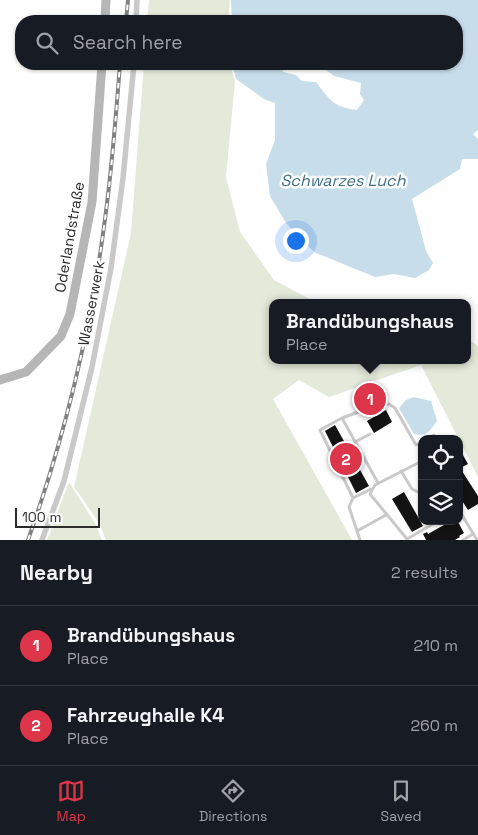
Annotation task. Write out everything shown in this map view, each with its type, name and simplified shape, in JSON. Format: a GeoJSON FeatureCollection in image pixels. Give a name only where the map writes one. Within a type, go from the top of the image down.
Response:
{"type":"FeatureCollection","features":[{"type":"Feature","properties":{"kind":"street"},"geometry":{"type":"LineString","coordinates":[[105,15],[106,0]]}},
{"type":"Feature","properties":{"kind":"street"},"geometry":{"type":"LineString","coordinates":[[136,15],[137,0]]}},
{"type":"Feature","properties":{"kind":"street","name":"Oderlandstraße"},"geometry":{"type":"LineString","coordinates":[[0,380],[26,372],[61,336],[70,314],[92,202],[102,70]]}},
{"type":"Feature","properties":{"kind":"street","name":"Wasserwerk"},"geometry":{"type":"LineString","coordinates":[[42,540],[64,481],[92,367],[111,268],[123,178],[133,70]]}},
{"type":"Feature","properties":{"kind":"lane"},"geometry":{"type":"LineString","coordinates":[[353,498],[320,430],[342,418],[372,407],[389,404],[395,408],[416,445],[418,444]]}},
{"type":"Feature","properties":{"kind":"lane"},"geometry":{"type":"LineString","coordinates":[[342,418],[378,483]]}},
{"type":"Feature","properties":{"kind":"lane"},"geometry":{"type":"LineString","coordinates":[[355,442],[370,434]]}},
{"type":"Feature","properties":{"kind":"lane"},"geometry":{"type":"LineString","coordinates":[[360,540],[349,507],[353,498],[418,463]]}},
{"type":"Feature","properties":{"kind":"lane"},"geometry":{"type":"LineString","coordinates":[[401,471],[412,489],[418,492]]}},
{"type":"Feature","properties":{"kind":"lane"},"geometry":{"type":"LineString","coordinates":[[372,489],[370,494],[372,498],[407,538],[431,525]]}},
{"type":"Feature","properties":{"kind":"lane"},"geometry":{"type":"LineString","coordinates":[[357,531],[386,515]]}},
{"type":"Feature","properties":{"kind":"lane"},"geometry":{"type":"LineString","coordinates":[[463,517],[477,540]]}},
{"type":"Feature","properties":{"kind":"lane"},"geometry":{"type":"LineString","coordinates":[[463,540],[473,534]]}},
{"type":"Feature","properties":{"kind":"green space"},"geometry":{"type":"Polygon","coordinates":[[[149,0],[230,0],[229,15],[148,15],[149,0]]]}},
{"type":"Feature","properties":{"kind":"green space"},"geometry":{"type":"Polygon","coordinates":[[[144,70],[232,70],[235,81],[226,177],[240,232],[274,280],[310,299],[269,299],[269,364],[471,364],[471,341],[478,346],[478,477],[463,448],[463,435],[457,435],[421,365],[329,397],[299,380],[273,399],[352,540],[106,540],[99,523],[74,487],[131,233],[144,70]]]}},
{"type":"Feature","properties":{"kind":"green space"},"geometry":{"type":"Polygon","coordinates":[[[69,482],[96,525],[102,540],[47,540],[69,482]]]}},
{"type":"Feature","properties":{"kind":"water","name":"Schwarzes Luch"},"geometry":{"type":"Polygon","coordinates":[[[231,0],[478,0],[478,130],[473,134],[478,139],[478,159],[462,159],[460,169],[412,199],[426,251],[433,263],[429,270],[415,278],[394,274],[375,277],[314,252],[286,223],[270,196],[266,164],[275,140],[275,103],[264,99],[236,79],[234,70],[282,70],[283,72],[296,75],[302,81],[316,82],[337,105],[357,110],[364,100],[360,94],[361,83],[334,76],[326,70],[463,70],[463,15],[232,15],[231,0]]]}},
{"type":"Feature","properties":{"kind":"water"},"geometry":{"type":"Polygon","coordinates":[[[414,397],[431,401],[437,421],[425,434],[414,434],[399,408],[406,400],[414,397]]]}},
{"type":"Feature","properties":{"kind":"building"},"geometry":{"type":"Polygon","coordinates":[[[374,394],[376,402],[365,404],[364,396],[374,394]]]}},
{"type":"Feature","properties":{"kind":"building"},"geometry":{"type":"Polygon","coordinates":[[[386,410],[392,422],[374,433],[367,421],[386,410]]]}},
{"type":"Feature","properties":{"kind":"building"},"geometry":{"type":"Polygon","coordinates":[[[335,425],[369,486],[356,493],[325,431],[335,425]]]}},
{"type":"Feature","properties":{"kind":"building"},"geometry":{"type":"Polygon","coordinates":[[[463,455],[468,464],[463,466],[463,455]]]}},
{"type":"Feature","properties":{"kind":"building"},"geometry":{"type":"Polygon","coordinates":[[[463,473],[478,496],[478,504],[468,510],[463,502],[463,473]]]}},
{"type":"Feature","properties":{"kind":"building"},"geometry":{"type":"Polygon","coordinates":[[[404,492],[418,517],[418,525],[423,526],[412,532],[392,499],[404,492]]]}},
{"type":"Feature","properties":{"kind":"building"},"geometry":{"type":"Polygon","coordinates":[[[444,525],[460,525],[464,533],[455,540],[426,540],[423,534],[427,532],[428,534],[444,525]]]}},
{"type":"Feature","properties":{"kind":"railway"},"geometry":{"type":"LineString","coordinates":[[127,15],[128,0]]}},
{"type":"Feature","properties":{"kind":"railway"},"geometry":{"type":"LineString","coordinates":[[28,540],[65,421],[92,301],[114,142],[120,70]]}},
{"type":"Feature","properties":{"kind":"place","name":"Brandübungshaus"},"geometry":{"type":"Point","coordinates":[370,399]}},
{"type":"Feature","properties":{"kind":"place","name":"Fahrzeughalle K4"},"geometry":{"type":"Point","coordinates":[346,459]}}]}
